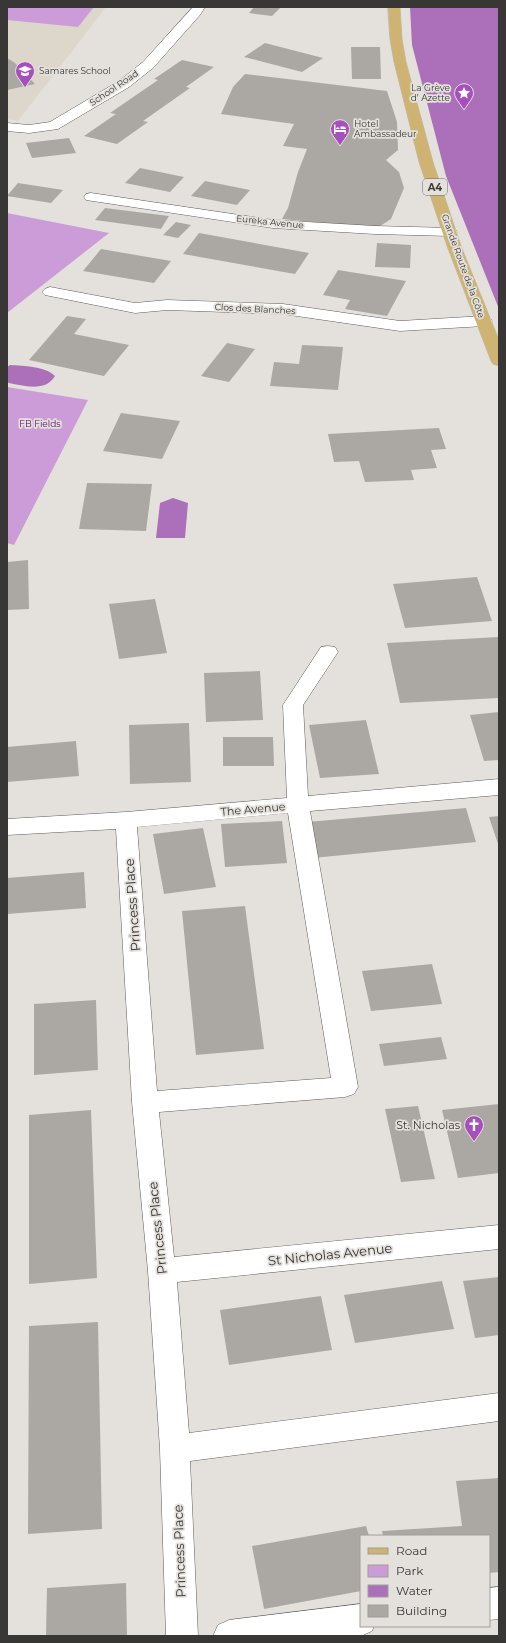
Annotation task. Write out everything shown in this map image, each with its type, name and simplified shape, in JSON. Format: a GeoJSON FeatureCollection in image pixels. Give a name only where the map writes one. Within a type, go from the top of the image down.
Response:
{"type":"FeatureCollection","features":[{"type":"Feature","properties":{"kind":"main road","name":"Grande Route de la Côte"},"geometry":{"type":"LineString","coordinates":[[394,7],[396,39],[400,62],[426,162],[450,232],[499,360]]}},
{"type":"Feature","properties":{"kind":"street","name":"School Road"},"geometry":{"type":"LineString","coordinates":[[7,127],[29,130],[53,126],[124,84],[148,65],[199,7]]}},
{"type":"Feature","properties":{"kind":"street","name":"Eureka Avenue"},"geometry":{"type":"LineString","coordinates":[[91,197],[273,224],[375,230],[450,232]]}},
{"type":"Feature","properties":{"kind":"street","name":"Clos des Blanches"},"geometry":{"type":"LineString","coordinates":[[50,292],[135,308],[167,305],[283,309],[400,326],[484,321]]}},
{"type":"Feature","properties":{"kind":"street"},"geometry":{"type":"LineString","coordinates":[[145,1102],[345,1087],[298,805],[293,705],[328,652]]}},
{"type":"Feature","properties":{"kind":"street","name":"The Avenue"},"geometry":{"type":"LineString","coordinates":[[7,827],[126,820],[499,787]]}},
{"type":"Feature","properties":{"kind":"street","name":"Princess Place"},"geometry":{"type":"LineString","coordinates":[[126,820],[145,1102],[162,1271],[175,1449],[182,1636]]}},
{"type":"Feature","properties":{"kind":"street","name":"St Nicholas Avenue"},"geometry":{"type":"LineString","coordinates":[[162,1271],[499,1237]]}},
{"type":"Feature","properties":{"kind":"street"},"geometry":{"type":"LineString","coordinates":[[175,1449],[499,1407]]}},
{"type":"Feature","properties":{"kind":"street"},"geometry":{"type":"LineString","coordinates":[[228,1636],[360,1620]]}},
{"type":"Feature","properties":{"kind":"shaded area","name":"Samares School"},"geometry":{"type":"Polygon","coordinates":[[[7,7],[106,7],[18,121],[7,119],[7,7]]]}},
{"type":"Feature","properties":{"kind":"green space"},"geometry":{"type":"Polygon","coordinates":[[[7,7],[94,7],[78,27],[7,20],[7,7]]]}},
{"type":"Feature","properties":{"kind":"green space"},"geometry":{"type":"Polygon","coordinates":[[[7,213],[109,233],[7,313],[7,213]]]}},
{"type":"Feature","properties":{"kind":"green space","name":"FB Fields"},"geometry":{"type":"Polygon","coordinates":[[[7,387],[88,400],[14,545],[7,543],[7,387]]]}},
{"type":"Feature","properties":{"kind":"water","name":"La Grève d’ Azette"},"geometry":{"type":"Polygon","coordinates":[[[410,7],[499,7],[499,309],[446,176],[412,45],[410,7]]]}},
{"type":"Feature","properties":{"kind":"water"},"geometry":{"type":"Polygon","coordinates":[[[10,365],[40,368],[55,376],[46,384],[34,387],[9,383],[7,382],[7,367],[10,365]]]}},
{"type":"Feature","properties":{"kind":"water"},"geometry":{"type":"Polygon","coordinates":[[[173,498],[188,503],[185,538],[156,538],[160,503],[173,498]]]}},
{"type":"Feature","properties":{"kind":"building"},"geometry":{"type":"Polygon","coordinates":[[[254,7],[281,7],[272,16],[249,13],[254,7]]]}},
{"type":"Feature","properties":{"kind":"building"},"geometry":{"type":"Polygon","coordinates":[[[265,43],[323,58],[302,72],[244,57],[265,43]]]}},
{"type":"Feature","properties":{"kind":"building"},"geometry":{"type":"Polygon","coordinates":[[[351,47],[380,47],[381,79],[352,79],[351,47]]]}},
{"type":"Feature","properties":{"kind":"building"},"geometry":{"type":"Polygon","coordinates":[[[7,58],[15,63],[35,84],[7,90],[7,58]]]}},
{"type":"Feature","properties":{"kind":"building"},"geometry":{"type":"Polygon","coordinates":[[[182,60],[214,67],[186,87],[190,88],[143,121],[148,122],[117,144],[84,136],[116,114],[110,113],[158,80],[154,79],[182,60]]]}},
{"type":"Feature","properties":{"kind":"building"},"geometry":{"type":"Polygon","coordinates":[[[245,74],[387,91],[397,122],[398,150],[386,160],[399,172],[404,188],[391,219],[377,228],[282,219],[288,208],[298,172],[307,149],[283,146],[294,124],[221,114],[233,87],[245,74]]]}},
{"type":"Feature","properties":{"kind":"building"},"geometry":{"type":"Polygon","coordinates":[[[69,138],[76,153],[32,158],[26,143],[69,138]]]}},
{"type":"Feature","properties":{"kind":"building"},"geometry":{"type":"Polygon","coordinates":[[[140,168],[184,177],[170,192],[125,183],[140,168]]]}},
{"type":"Feature","properties":{"kind":"building"},"geometry":{"type":"Polygon","coordinates":[[[205,181],[250,190],[237,205],[191,196],[205,181]]]}},
{"type":"Feature","properties":{"kind":"building"},"geometry":{"type":"Polygon","coordinates":[[[18,183],[63,190],[51,203],[7,196],[18,183]]]}},
{"type":"Feature","properties":{"kind":"building"},"geometry":{"type":"Polygon","coordinates":[[[105,208],[169,216],[161,229],[95,220],[105,208]]]}},
{"type":"Feature","properties":{"kind":"building"},"geometry":{"type":"Polygon","coordinates":[[[176,222],[191,225],[178,238],[163,235],[176,222]]]}},
{"type":"Feature","properties":{"kind":"building"},"geometry":{"type":"Polygon","coordinates":[[[199,233],[309,253],[295,274],[183,254],[199,233]]]}},
{"type":"Feature","properties":{"kind":"building"},"geometry":{"type":"Polygon","coordinates":[[[377,243],[411,245],[410,268],[375,267],[377,243]]]}},
{"type":"Feature","properties":{"kind":"building"},"geometry":{"type":"Polygon","coordinates":[[[101,249],[171,261],[154,283],[83,271],[101,249]]]}},
{"type":"Feature","properties":{"kind":"building"},"geometry":{"type":"Polygon","coordinates":[[[338,270],[406,281],[387,316],[345,309],[350,300],[323,295],[338,270]]]}},
{"type":"Feature","properties":{"kind":"building"},"geometry":{"type":"Polygon","coordinates":[[[67,316],[86,319],[74,334],[129,345],[104,376],[29,360],[67,316]]]}},
{"type":"Feature","properties":{"kind":"building"},"geometry":{"type":"Polygon","coordinates":[[[227,343],[255,349],[229,382],[201,376],[227,343]]]}},
{"type":"Feature","properties":{"kind":"building"},"geometry":{"type":"Polygon","coordinates":[[[302,345],[343,347],[338,390],[270,386],[274,362],[299,364],[302,345]]]}},
{"type":"Feature","properties":{"kind":"building"},"geometry":{"type":"Polygon","coordinates":[[[121,413],[180,421],[162,459],[103,451],[121,413]]]}},
{"type":"Feature","properties":{"kind":"building"},"geometry":{"type":"Polygon","coordinates":[[[439,428],[446,449],[431,450],[437,468],[411,470],[414,480],[365,482],[359,461],[334,462],[328,434],[439,428]]]}},
{"type":"Feature","properties":{"kind":"building"},"geometry":{"type":"Polygon","coordinates":[[[87,483],[152,484],[146,531],[79,529],[87,483]]]}},
{"type":"Feature","properties":{"kind":"building"},"geometry":{"type":"Polygon","coordinates":[[[28,560],[29,609],[7,610],[7,562],[28,560]]]}},
{"type":"Feature","properties":{"kind":"building"},"geometry":{"type":"Polygon","coordinates":[[[477,577],[492,621],[405,628],[393,584],[477,577]]]}},
{"type":"Feature","properties":{"kind":"building"},"geometry":{"type":"Polygon","coordinates":[[[155,599],[167,653],[119,659],[109,604],[155,599]]]}},
{"type":"Feature","properties":{"kind":"building"},"geometry":{"type":"Polygon","coordinates":[[[499,637],[499,698],[400,703],[387,643],[499,637]]]}},
{"type":"Feature","properties":{"kind":"building"},"geometry":{"type":"Polygon","coordinates":[[[260,671],[263,720],[206,722],[204,673],[260,671]]]}},
{"type":"Feature","properties":{"kind":"building"},"geometry":{"type":"Polygon","coordinates":[[[499,712],[499,760],[484,761],[470,715],[499,712]]]}},
{"type":"Feature","properties":{"kind":"building"},"geometry":{"type":"Polygon","coordinates":[[[366,720],[379,774],[320,778],[309,725],[366,720]]]}},
{"type":"Feature","properties":{"kind":"building"},"geometry":{"type":"Polygon","coordinates":[[[189,723],[191,782],[130,784],[129,725],[189,723]]]}},
{"type":"Feature","properties":{"kind":"building"},"geometry":{"type":"Polygon","coordinates":[[[223,737],[273,737],[274,766],[223,766],[223,737]]]}},
{"type":"Feature","properties":{"kind":"building"},"geometry":{"type":"Polygon","coordinates":[[[76,741],[79,776],[7,782],[7,747],[76,741]]]}},
{"type":"Feature","properties":{"kind":"building"},"geometry":{"type":"Polygon","coordinates":[[[466,808],[476,842],[303,859],[296,823],[466,808]]]}},
{"type":"Feature","properties":{"kind":"building"},"geometry":{"type":"Polygon","coordinates":[[[499,816],[499,847],[489,817],[499,816]]]}},
{"type":"Feature","properties":{"kind":"building"},"geometry":{"type":"Polygon","coordinates":[[[282,821],[287,863],[225,867],[221,824],[282,821]]]}},
{"type":"Feature","properties":{"kind":"building"},"geometry":{"type":"Polygon","coordinates":[[[203,828],[216,887],[164,894],[153,834],[203,828]]]}},
{"type":"Feature","properties":{"kind":"building"},"geometry":{"type":"Polygon","coordinates":[[[84,872],[86,908],[7,914],[7,878],[84,872]]]}},
{"type":"Feature","properties":{"kind":"building"},"geometry":{"type":"Polygon","coordinates":[[[245,906],[264,1049],[196,1055],[182,911],[245,906]]]}},
{"type":"Feature","properties":{"kind":"building"},"geometry":{"type":"Polygon","coordinates":[[[432,964],[442,1004],[371,1011],[362,971],[432,964]]]}},
{"type":"Feature","properties":{"kind":"building"},"geometry":{"type":"Polygon","coordinates":[[[96,1000],[98,1070],[34,1075],[34,1004],[96,1000]]]}},
{"type":"Feature","properties":{"kind":"building"},"geometry":{"type":"Polygon","coordinates":[[[441,1037],[447,1059],[384,1066],[379,1044],[441,1037]]]}},
{"type":"Feature","properties":{"kind":"building","name":"St. Nicholas"},"geometry":{"type":"Polygon","coordinates":[[[499,1104],[499,1173],[458,1178],[442,1110],[499,1104]]]}},
{"type":"Feature","properties":{"kind":"building"},"geometry":{"type":"Polygon","coordinates":[[[418,1106],[435,1179],[401,1182],[385,1109],[418,1106]]]}},
{"type":"Feature","properties":{"kind":"building"},"geometry":{"type":"Polygon","coordinates":[[[91,1110],[97,1278],[29,1284],[29,1115],[91,1110]]]}},
{"type":"Feature","properties":{"kind":"building"},"geometry":{"type":"Polygon","coordinates":[[[499,1277],[499,1335],[475,1338],[463,1281],[499,1277]]]}},
{"type":"Feature","properties":{"kind":"building"},"geometry":{"type":"Polygon","coordinates":[[[442,1281],[454,1329],[355,1343],[344,1295],[442,1281]]]}},
{"type":"Feature","properties":{"kind":"building"},"geometry":{"type":"Polygon","coordinates":[[[321,1296],[332,1350],[229,1365],[220,1310],[321,1296]]]}},
{"type":"Feature","properties":{"kind":"building"},"geometry":{"type":"Polygon","coordinates":[[[98,1322],[102,1529],[28,1534],[29,1326],[98,1322]]]}},
{"type":"Feature","properties":{"kind":"building"},"geometry":{"type":"Polygon","coordinates":[[[499,1478],[499,1572],[490,1573],[490,1535],[383,1535],[382,1531],[462,1526],[456,1481],[499,1478]]]}},
{"type":"Feature","properties":{"kind":"building"},"geometry":{"type":"Polygon","coordinates":[[[366,1526],[369,1535],[360,1535],[360,1591],[264,1609],[252,1546],[366,1526]]]}},
{"type":"Feature","properties":{"kind":"building"},"geometry":{"type":"Polygon","coordinates":[[[126,1583],[127,1636],[46,1636],[47,1588],[126,1583]]]}},
{"type":"Feature","properties":{"kind":"place","name":"Samares School"},"geometry":{"type":"Point","coordinates":[25,88]}},
{"type":"Feature","properties":{"kind":"place","name":"La Grève d’ Azette"},"geometry":{"type":"Point","coordinates":[464,110]}},
{"type":"Feature","properties":{"kind":"place","name":"Hotel Ambassadeur"},"geometry":{"type":"Point","coordinates":[340,146]}},
{"type":"Feature","properties":{"kind":"place","name":"St. Nicholas"},"geometry":{"type":"Point","coordinates":[474,1142]}}]}
